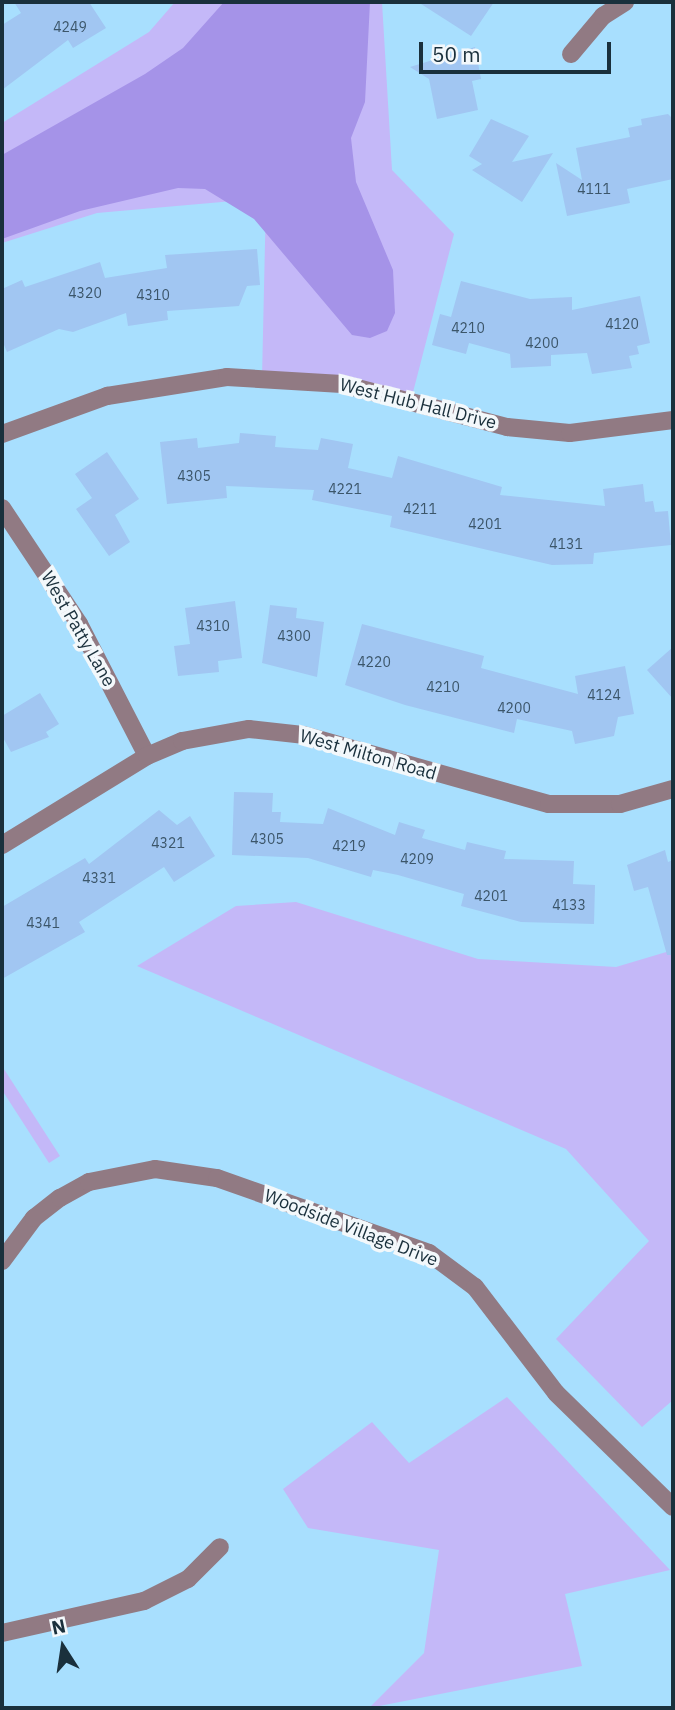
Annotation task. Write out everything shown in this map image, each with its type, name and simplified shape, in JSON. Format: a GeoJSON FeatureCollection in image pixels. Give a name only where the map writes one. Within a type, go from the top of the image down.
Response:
{"type":"FeatureCollection","features":[{"type":"Feature","properties":{"kind":"street"},"geometry":{"type":"LineString","coordinates":[[570,54],[603,16],[625,2]]}},
{"type":"Feature","properties":{"kind":"street","name":"West Hub Hall Drive"},"geometry":{"type":"LineString","coordinates":[[2,434],[107,396],[227,377],[342,384],[519,428],[570,433],[673,420]]}},
{"type":"Feature","properties":{"kind":"street","name":"West Patty Lane"},"geometry":{"type":"LineString","coordinates":[[2,508],[79,624],[147,756]]}},
{"type":"Feature","properties":{"kind":"street","name":"West Milton Road"},"geometry":{"type":"LineString","coordinates":[[2,845],[147,756],[182,741],[249,729],[303,735],[549,804],[620,803],[673,789]]}},
{"type":"Feature","properties":{"kind":"street","name":"Woodside Village Drive"},"geometry":{"type":"LineString","coordinates":[[2,1261],[34,1218],[60,1198],[89,1182],[155,1169],[217,1178],[429,1253],[475,1287],[556,1394],[673,1507]]}},
{"type":"Feature","properties":{"kind":"street"},"geometry":{"type":"LineString","coordinates":[[2,1633],[144,1601],[188,1579],[220,1547]]}},
{"type":"Feature","properties":{"kind":"shaded area"},"geometry":{"type":"Polygon","coordinates":[[[175,2],[382,2],[392,170],[454,234],[411,400],[262,378],[266,198],[97,213],[2,243],[2,123],[149,32],[175,2]]]}},
{"type":"Feature","properties":{"kind":"shaded area"},"geometry":{"type":"Polygon","coordinates":[[[224,2],[370,2],[365,102],[351,138],[356,182],[393,270],[395,313],[387,331],[370,338],[352,335],[254,219],[205,189],[178,188],[80,211],[2,239],[2,155],[145,74],[183,48],[224,2]]]}},
{"type":"Feature","properties":{"kind":"shaded area"},"geometry":{"type":"Polygon","coordinates":[[[296,902],[478,959],[616,967],[673,950],[673,1400],[642,1427],[556,1339],[649,1241],[566,1149],[137,966],[236,906],[296,902]]]}},
{"type":"Feature","properties":{"kind":"shaded area"},"geometry":{"type":"Polygon","coordinates":[[[2,1066],[60,1156],[49,1163],[2,1090],[2,1066]]]}},
{"type":"Feature","properties":{"kind":"shaded area"},"geometry":{"type":"Polygon","coordinates":[[[507,1397],[670,1570],[565,1594],[582,1666],[369,1708],[424,1653],[439,1550],[308,1528],[283,1489],[372,1422],[409,1463],[507,1397]]]}},
{"type":"Feature","properties":{"kind":"building"},"geometry":{"type":"Polygon","coordinates":[[[14,2],[89,2],[106,28],[73,48],[68,40],[2,90],[2,25],[21,13],[14,2]]]}},
{"type":"Feature","properties":{"kind":"building"},"geometry":{"type":"Polygon","coordinates":[[[418,2],[494,2],[471,36],[418,2]]]}},
{"type":"Feature","properties":{"kind":"building"},"geometry":{"type":"Polygon","coordinates":[[[475,47],[481,79],[472,81],[478,110],[437,119],[429,79],[410,67],[475,47]]]}},
{"type":"Feature","properties":{"kind":"building"},"geometry":{"type":"Polygon","coordinates":[[[668,114],[673,119],[673,179],[627,189],[630,203],[567,216],[556,163],[582,180],[576,148],[630,137],[628,128],[642,125],[641,119],[668,114]]]}},
{"type":"Feature","properties":{"kind":"building"},"geometry":{"type":"Polygon","coordinates":[[[491,119],[529,136],[512,162],[553,153],[522,202],[472,170],[482,164],[469,156],[491,119]]]}},
{"type":"Feature","properties":{"kind":"building"},"geometry":{"type":"Polygon","coordinates":[[[257,249],[260,285],[247,286],[239,306],[167,311],[168,320],[128,326],[126,313],[73,332],[59,329],[7,352],[2,340],[2,289],[22,280],[25,287],[100,262],[105,278],[167,268],[165,255],[257,249]]]}},
{"type":"Feature","properties":{"kind":"building"},"geometry":{"type":"Polygon","coordinates":[[[461,281],[530,299],[572,297],[572,310],[640,296],[650,343],[637,346],[639,354],[629,356],[632,368],[592,374],[587,353],[551,355],[551,366],[511,368],[510,354],[469,343],[466,354],[432,345],[440,314],[451,317],[461,281]]]}},
{"type":"Feature","properties":{"kind":"building"},"geometry":{"type":"Polygon","coordinates":[[[240,433],[276,436],[275,447],[318,450],[321,438],[353,444],[348,468],[392,478],[398,456],[502,487],[500,495],[605,506],[603,489],[643,484],[645,502],[653,501],[655,512],[668,511],[671,545],[594,553],[593,564],[552,565],[390,527],[392,516],[312,500],[314,490],[226,486],[227,498],[167,504],[160,442],[197,438],[198,448],[239,443],[240,433]]]}},
{"type":"Feature","properties":{"kind":"building"},"geometry":{"type":"Polygon","coordinates":[[[107,452],[139,499],[115,515],[130,542],[109,556],[76,509],[92,498],[75,474],[107,452]]]}},
{"type":"Feature","properties":{"kind":"building"},"geometry":{"type":"Polygon","coordinates":[[[235,601],[242,658],[218,661],[219,672],[178,676],[174,646],[190,644],[185,608],[235,601]]]}},
{"type":"Feature","properties":{"kind":"building"},"geometry":{"type":"Polygon","coordinates":[[[270,605],[297,608],[296,618],[324,622],[317,677],[262,663],[270,605]]]}},
{"type":"Feature","properties":{"kind":"building"},"geometry":{"type":"Polygon","coordinates":[[[362,624],[484,656],[481,668],[578,694],[575,676],[625,666],[634,714],[618,717],[614,736],[575,744],[572,731],[517,719],[514,733],[405,705],[345,685],[362,624]]]}},
{"type":"Feature","properties":{"kind":"building"},"geometry":{"type":"Polygon","coordinates":[[[673,647],[673,699],[647,670],[673,647]]]}},
{"type":"Feature","properties":{"kind":"building"},"geometry":{"type":"Polygon","coordinates":[[[40,693],[59,724],[46,732],[49,737],[11,752],[2,736],[2,716],[40,693]]]}},
{"type":"Feature","properties":{"kind":"building"},"geometry":{"type":"Polygon","coordinates":[[[234,792],[273,793],[272,812],[281,812],[280,822],[323,824],[328,808],[395,835],[399,822],[425,830],[422,838],[465,850],[467,842],[506,851],[504,859],[574,861],[573,884],[595,885],[594,924],[521,922],[461,906],[464,894],[398,875],[373,870],[371,877],[308,858],[232,855],[234,792]]]}},
{"type":"Feature","properties":{"kind":"building"},"geometry":{"type":"Polygon","coordinates":[[[159,810],[177,825],[190,816],[215,856],[174,882],[164,867],[79,922],[85,932],[2,979],[2,907],[85,858],[89,864],[159,810]]]}},
{"type":"Feature","properties":{"kind":"building"},"geometry":{"type":"Polygon","coordinates":[[[665,850],[668,862],[673,860],[673,955],[667,955],[648,887],[634,891],[627,865],[665,850]]]}}]}
